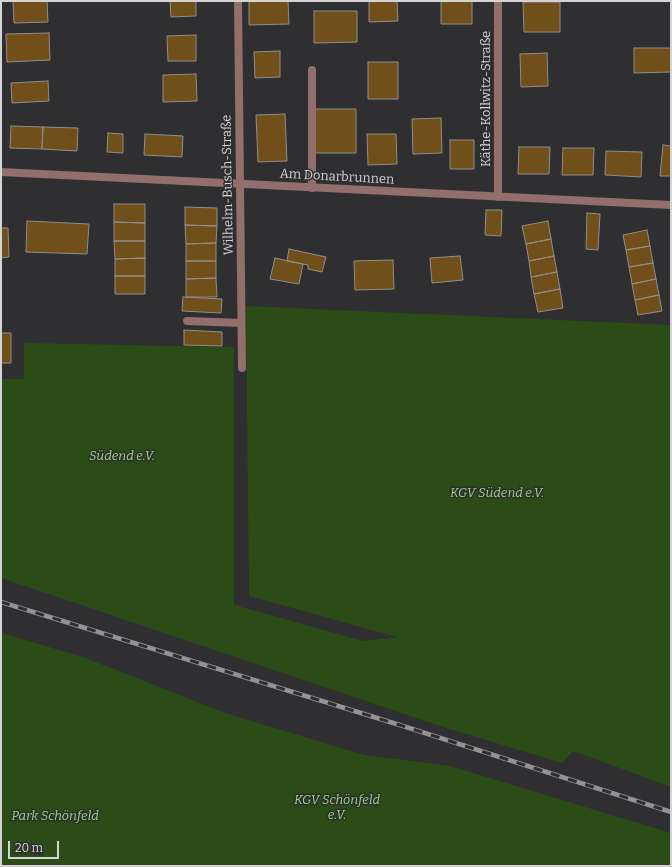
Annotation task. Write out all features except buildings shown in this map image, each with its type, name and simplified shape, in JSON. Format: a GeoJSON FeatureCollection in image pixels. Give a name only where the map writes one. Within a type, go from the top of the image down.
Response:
{"type":"FeatureCollection","features":[{"type":"Feature","properties":{"kind":"street","name":"Wilhelm-Busch-Straße"},"geometry":{"type":"LineString","coordinates":[[238,1],[242,368]]}},
{"type":"Feature","properties":{"kind":"street","name":"Käthe-Kollwitz-Straße"},"geometry":{"type":"LineString","coordinates":[[498,1],[498,197]]}},
{"type":"Feature","properties":{"kind":"street"},"geometry":{"type":"LineString","coordinates":[[312,70],[312,188]]}},
{"type":"Feature","properties":{"kind":"street","name":"Am Donarbrunnen"},"geometry":{"type":"LineString","coordinates":[[1,172],[671,206]]}},
{"type":"Feature","properties":{"kind":"street"},"geometry":{"type":"LineString","coordinates":[[187,321],[241,323]]}},
{"type":"Feature","properties":{"kind":"green space","name":"KGV Südend e.V."},"geometry":{"type":"Polygon","coordinates":[[[246,306],[671,325],[671,787],[573,751],[562,763],[440,726],[1,578],[1,379],[24,379],[24,343],[234,347],[234,605],[363,641],[397,637],[249,596],[246,306]]]}},
{"type":"Feature","properties":{"kind":"green space","name":"KGV Schönfeld e.V."},"geometry":{"type":"Polygon","coordinates":[[[1,633],[83,657],[225,713],[364,755],[450,766],[671,833],[671,866],[1,866],[1,633]]]}},
{"type":"Feature","properties":{"kind":"railway"},"geometry":{"type":"LineString","coordinates":[[1,602],[403,726],[671,812]]}},
{"type":"Feature","properties":{"kind":"park label","name":"Südend e.V."},"geometry":{"type":"Point","coordinates":[122,456]}},
{"type":"Feature","properties":{"kind":"park label","name":"Park Schönfeld"},"geometry":{"type":"Point","coordinates":[55,816]}}]}
